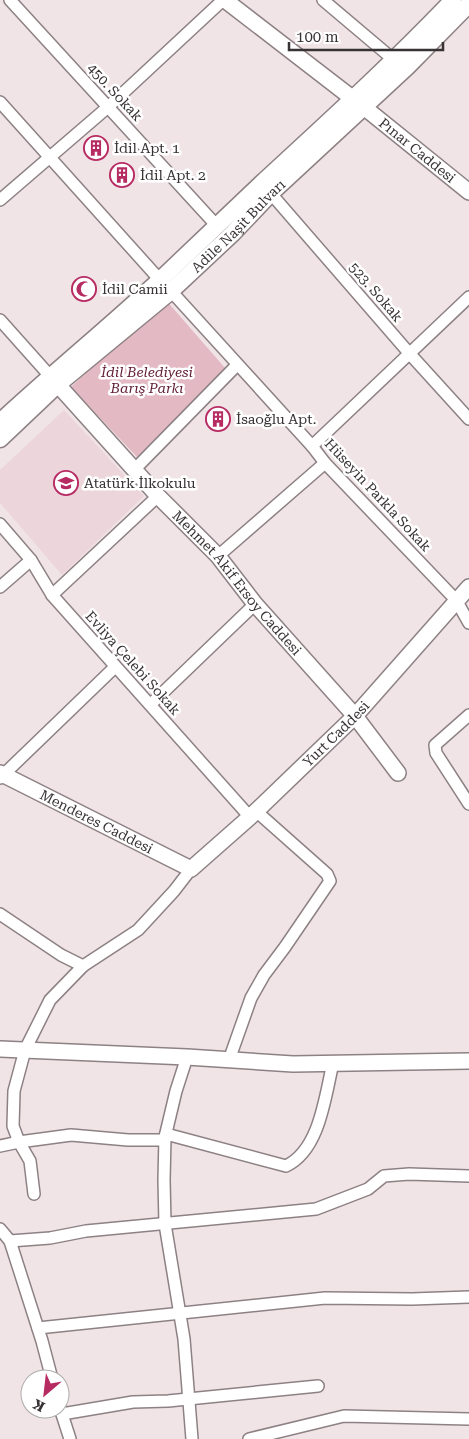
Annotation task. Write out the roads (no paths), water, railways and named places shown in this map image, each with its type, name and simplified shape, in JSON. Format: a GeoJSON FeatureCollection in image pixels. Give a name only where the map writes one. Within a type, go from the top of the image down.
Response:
{"type":"FeatureCollection","features":[{"type":"Feature","properties":{"kind":"main road","name":"Adile Naşit Bulvarı"},"geometry":{"type":"LineString","coordinates":[[360,103],[394,60],[453,0]]}},
{"type":"Feature","properties":{"kind":"main road","name":"Adile Naşit Bulvarı"},"geometry":{"type":"LineString","coordinates":[[165,285],[217,226],[266,188],[360,103],[407,68],[469,4]]}},
{"type":"Feature","properties":{"kind":"main road","name":"Adile Naşit Bulvarı"},"geometry":{"type":"LineString","coordinates":[[0,422],[53,380],[165,285],[233,234],[266,188]]}},
{"type":"Feature","properties":{"kind":"main road","name":"Adile Naşit Bulvarı"},"geometry":{"type":"LineString","coordinates":[[0,439],[53,380]]}},
{"type":"Feature","properties":{"kind":"street","name":"450. Sokak"},"geometry":{"type":"LineString","coordinates":[[10,0],[217,226]]}},
{"type":"Feature","properties":{"kind":"street"},"geometry":{"type":"LineString","coordinates":[[0,200],[108,107],[224,0]]}},
{"type":"Feature","properties":{"kind":"street","name":"Pınar Caddesi"},"geometry":{"type":"LineString","coordinates":[[224,0],[360,103],[469,192]]}},
{"type":"Feature","properties":{"kind":"street"},"geometry":{"type":"LineString","coordinates":[[323,0],[394,60]]}},
{"type":"Feature","properties":{"kind":"street","name":"Hüseyin Parkla Sokak"},"geometry":{"type":"LineString","coordinates":[[0,102],[237,366],[312,446],[325,463],[456,600],[469,623]]}},
{"type":"Feature","properties":{"kind":"street","name":"523. Sokak"},"geometry":{"type":"LineString","coordinates":[[266,188],[409,354],[469,419]]}},
{"type":"Feature","properties":{"kind":"street"},"geometry":{"type":"LineString","coordinates":[[312,446],[469,297]]}},
{"type":"Feature","properties":{"kind":"street"},"geometry":{"type":"LineString","coordinates":[[0,320],[53,380]]}},
{"type":"Feature","properties":{"kind":"street"},"geometry":{"type":"LineString","coordinates":[[134,470],[237,366]]}},
{"type":"Feature","properties":{"kind":"street","name":"Mehmet Akif Ersoy Caddesi"},"geometry":{"type":"LineString","coordinates":[[53,380],[158,496],[218,556],[255,604],[355,716],[398,773]]}},
{"type":"Feature","properties":{"kind":"street"},"geometry":{"type":"LineString","coordinates":[[218,556],[325,463]]}},
{"type":"Feature","properties":{"kind":"street"},"geometry":{"type":"LineString","coordinates":[[52,595],[158,496]]}},
{"type":"Feature","properties":{"kind":"street","name":"Evliya Çelebi Sokak"},"geometry":{"type":"LineString","coordinates":[[0,524],[31,560],[52,595],[115,667],[253,814],[327,874],[330,880],[264,975],[251,998],[229,1060]]}},
{"type":"Feature","properties":{"kind":"street"},"geometry":{"type":"LineString","coordinates":[[0,587],[31,560]]}},
{"type":"Feature","properties":{"kind":"street","name":"Yurt Caddesi"},"geometry":{"type":"LineString","coordinates":[[191,869],[253,814],[355,716],[469,587]]}},
{"type":"Feature","properties":{"kind":"street"},"geometry":{"type":"LineString","coordinates":[[151,704],[255,604]]}},
{"type":"Feature","properties":{"kind":"street"},"geometry":{"type":"LineString","coordinates":[[1,775],[115,667]]}},
{"type":"Feature","properties":{"kind":"street"},"geometry":{"type":"LineString","coordinates":[[469,716],[435,745],[436,753],[469,804]]}},
{"type":"Feature","properties":{"kind":"street","name":"Menderes Caddesi"},"geometry":{"type":"LineString","coordinates":[[1,775],[191,869]]}},
{"type":"Feature","properties":{"kind":"street"},"geometry":{"type":"LineString","coordinates":[[34,1194],[30,1161],[19,1142],[13,1126],[14,1091],[25,1050],[50,1000],[83,966],[138,930],[174,891],[191,869]]}},
{"type":"Feature","properties":{"kind":"street"},"geometry":{"type":"LineString","coordinates":[[0,914],[61,955],[83,966]]}},
{"type":"Feature","properties":{"kind":"street"},"geometry":{"type":"LineString","coordinates":[[0,1049],[187,1057],[293,1064],[469,1061]]}},
{"type":"Feature","properties":{"kind":"street"},"geometry":{"type":"LineString","coordinates":[[187,1057],[176,1091],[165,1137],[166,1224],[184,1339],[192,1439]]}},
{"type":"Feature","properties":{"kind":"street"},"geometry":{"type":"LineString","coordinates":[[0,1146],[71,1135],[128,1140],[165,1137],[286,1166],[295,1161],[306,1149],[318,1126],[333,1064]]}},
{"type":"Feature","properties":{"kind":"street"},"geometry":{"type":"LineString","coordinates":[[10,1241],[50,1238],[86,1231],[316,1209],[368,1189],[384,1176],[410,1174],[469,1176]]}},
{"type":"Feature","properties":{"kind":"street"},"geometry":{"type":"LineString","coordinates":[[0,1228],[10,1241],[49,1369]]}},
{"type":"Feature","properties":{"kind":"street"},"geometry":{"type":"LineString","coordinates":[[38,1328],[325,1298],[412,1299],[469,1297]]}},
{"type":"Feature","properties":{"kind":"street"},"geometry":{"type":"LineString","coordinates":[[70,1409],[318,1386]]}},
{"type":"Feature","properties":{"kind":"street"},"geometry":{"type":"LineString","coordinates":[[249,1439],[344,1416],[469,1419]]}},
{"type":"Feature","properties":{"kind":"street"},"geometry":{"type":"LineString","coordinates":[[64,1419],[70,1439]]}},
{"type":"Feature","properties":{"kind":"place","name":"İdil Apt. 1"},"geometry":{"type":"Point","coordinates":[96,148]}},
{"type":"Feature","properties":{"kind":"place","name":"İdil Apt. 2"},"geometry":{"type":"Point","coordinates":[122,175]}},
{"type":"Feature","properties":{"kind":"place","name":"İdil Camii"},"geometry":{"type":"Point","coordinates":[84,289]}},
{"type":"Feature","properties":{"kind":"place","name":"İsaoğlu Apt."},"geometry":{"type":"Point","coordinates":[218,419]}},
{"type":"Feature","properties":{"kind":"place","name":"Atatürk İlkokulu"},"geometry":{"type":"Point","coordinates":[66,483]}},
{"type":"Feature","properties":{"kind":"park label","name":"İdil Belediyesi Barış Parkı"},"geometry":{"type":"Point","coordinates":[147,380]}}]}
